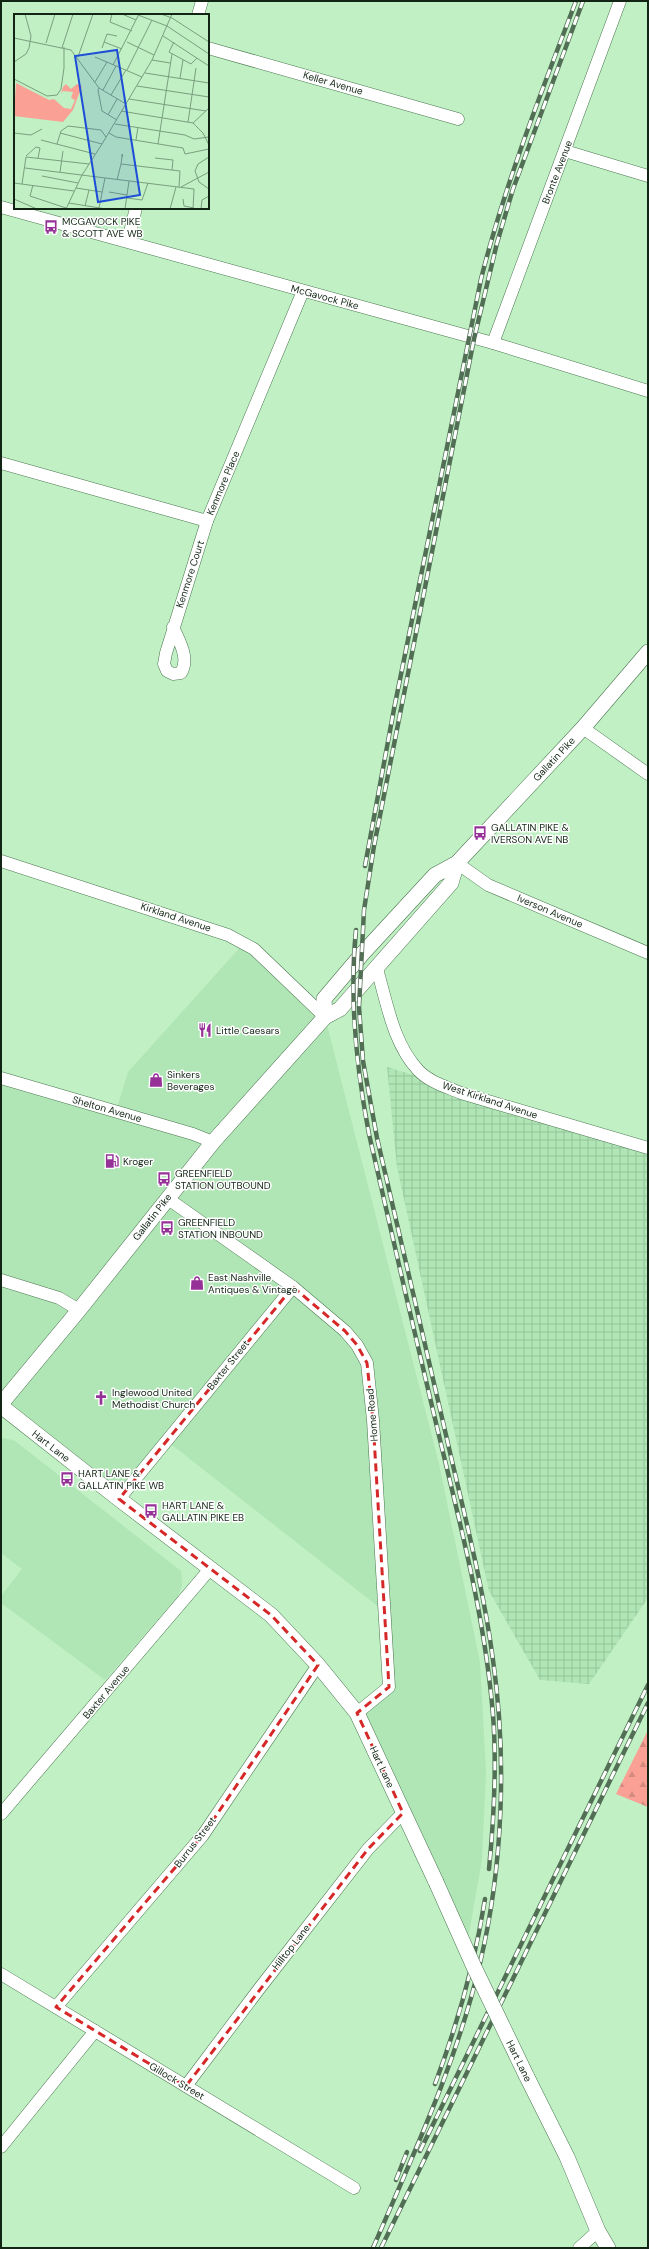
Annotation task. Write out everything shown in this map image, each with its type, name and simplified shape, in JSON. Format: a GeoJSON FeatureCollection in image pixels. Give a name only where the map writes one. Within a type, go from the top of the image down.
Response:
{"type":"FeatureCollection","features":[{"type":"Feature","properties":{"kind":"main road","name":"Gallatin Pike"},"geometry":{"type":"LineString","coordinates":[[325,1017],[324,999],[363,953],[435,875],[457,863],[583,728],[648,652]]}},
{"type":"Feature","properties":{"kind":"main road","name":"Gallatin Pike"},"geometry":{"type":"LineString","coordinates":[[1,1405],[213,1142],[325,1017],[340,1009],[377,969],[451,883],[457,863]]}},
{"type":"Feature","properties":{"kind":"main road","name":"Hart Lane"},"geometry":{"type":"LineString","coordinates":[[1,1405],[119,1499],[271,1615],[318,1665],[357,1714],[474,1967],[566,2157],[598,2231],[608,2248]]}},
{"type":"Feature","properties":{"kind":"street"},"geometry":{"type":"LineString","coordinates":[[198,14],[202,1]]}},
{"type":"Feature","properties":{"kind":"street","name":"Bronte Avenue"},"geometry":{"type":"LineString","coordinates":[[493,343],[620,1]]}},
{"type":"Feature","properties":{"kind":"street","name":"Keller Avenue"},"geometry":{"type":"LineString","coordinates":[[209,48],[458,119]]}},
{"type":"Feature","properties":{"kind":"street"},"geometry":{"type":"LineString","coordinates":[[565,151],[648,176]]}},
{"type":"Feature","properties":{"kind":"street","name":"McGavock Pike"},"geometry":{"type":"LineString","coordinates":[[1,206],[128,240],[303,291],[493,343],[648,391]]}},
{"type":"Feature","properties":{"kind":"street"},"geometry":{"type":"LineString","coordinates":[[128,240],[136,209]]}},
{"type":"Feature","properties":{"kind":"street","name":"Kenmore Place"},"geometry":{"type":"LineString","coordinates":[[1,462],[207,521],[303,291]]}},
{"type":"Feature","properties":{"kind":"street","name":"Kenmore Court"},"geometry":{"type":"LineString","coordinates":[[173,627],[207,521]]}},
{"type":"Feature","properties":{"kind":"street"},"geometry":{"type":"LineString","coordinates":[[583,728],[648,774]]}},
{"type":"Feature","properties":{"kind":"street","name":"Kirkland Avenue"},"geometry":{"type":"LineString","coordinates":[[1,861],[228,935],[254,948],[325,1017]]}},
{"type":"Feature","properties":{"kind":"street","name":"Iverson Avenue"},"geometry":{"type":"LineString","coordinates":[[457,863],[488,885],[648,953]]}},
{"type":"Feature","properties":{"kind":"street","name":"West Kirkland Avenue"},"geometry":{"type":"LineString","coordinates":[[377,969],[395,1035],[418,1070],[436,1084],[461,1093],[648,1148]]}},
{"type":"Feature","properties":{"kind":"street","name":"Shelton Avenue"},"geometry":{"type":"LineString","coordinates":[[1,1078],[193,1134],[213,1142]]}},
{"type":"Feature","properties":{"kind":"street","name":"Home Road"},"geometry":{"type":"LineString","coordinates":[[167,1198],[292,1287],[344,1331],[358,1345],[366,1363],[371,1394],[389,1688],[357,1714]]}},
{"type":"Feature","properties":{"kind":"street"},"geometry":{"type":"LineString","coordinates":[[1,1280],[59,1298],[79,1310]]}},
{"type":"Feature","properties":{"kind":"street","name":"Baxter Street"},"geometry":{"type":"LineString","coordinates":[[119,1499],[292,1287]]}},
{"type":"Feature","properties":{"kind":"street","name":"Baxter Avenue"},"geometry":{"type":"LineString","coordinates":[[1,1814],[210,1569]]}},
{"type":"Feature","properties":{"kind":"street","name":"Burrus Street"},"geometry":{"type":"LineString","coordinates":[[56,2007],[202,1835],[318,1665]]}},
{"type":"Feature","properties":{"kind":"street","name":"Hilltop Lane"},"geometry":{"type":"LineString","coordinates":[[186,2086],[368,1849],[403,1813]]}},
{"type":"Feature","properties":{"kind":"street","name":"Gillock Street"},"geometry":{"type":"LineString","coordinates":[[1,1974],[354,2188]]}},
{"type":"Feature","properties":{"kind":"street"},"geometry":{"type":"LineString","coordinates":[[1,2147],[95,2031]]}},
{"type":"Feature","properties":{"kind":"street"},"geometry":{"type":"LineString","coordinates":[[579,2248],[598,2231]]}},
{"type":"Feature","properties":{"kind":"highlighted area"},"geometry":{"type":"Polygon","coordinates":[[[293,1287],[345,1331],[357,1345],[367,1363],[373,1420],[389,1687],[357,1713],[403,1813],[368,1849],[186,2086],[56,2007],[203,1835],[318,1665],[271,1615],[119,1499],[293,1287]]]}},
{"type":"Feature","properties":{"kind":"shaded area"},"geometry":{"type":"Polygon","coordinates":[[[244,943],[325,1017],[439,1464],[480,1662],[486,1772],[482,1860],[466,1950],[357,1713],[389,1687],[384,1611],[167,1441],[119,1499],[1,1406],[1,1078],[116,1111],[128,1072],[244,943]]]}},
{"type":"Feature","properties":{"kind":"shaded area"},"geometry":{"type":"Polygon","coordinates":[[[387,1067],[648,1145],[648,1598],[589,1684],[540,1680],[489,1591],[397,1167],[387,1067]]]}},
{"type":"Feature","properties":{"kind":"shaded area"},"geometry":{"type":"Polygon","coordinates":[[[4,1438],[15,1441],[181,1571],[182,1585],[178,1596],[105,1680],[1,1603],[1,1596],[22,1569],[1,1553],[1,1439],[4,1438]]]}},
{"type":"Feature","properties":{"kind":"green space"},"geometry":{"type":"Polygon","coordinates":[[[648,1730],[648,1807],[616,1794],[648,1730]]]}},
{"type":"Feature","properties":{"kind":"railway"},"geometry":{"type":"LineString","coordinates":[[365,866],[394,709],[481,279],[512,174],[576,1]]}},
{"type":"Feature","properties":{"kind":"railway"},"geometry":{"type":"LineString","coordinates":[[373,2248],[447,2072],[480,1963],[494,1889],[498,1851],[501,1774],[497,1697],[484,1603],[466,1519],[377,1138],[363,1061],[359,1007],[364,910],[374,846],[474,339],[497,243],[513,189],[583,1]]}},
{"type":"Feature","properties":{"kind":"railway"},"geometry":{"type":"LineString","coordinates":[[356,930],[353,981],[355,1032],[364,1109],[427,1387],[462,1532],[478,1605],[484,1641],[493,1715],[495,1773],[494,1811],[489,1869]]}},
{"type":"Feature","properties":{"kind":"railway"},"geometry":{"type":"LineString","coordinates":[[420,2151],[648,1685]]}},
{"type":"Feature","properties":{"kind":"railway"},"geometry":{"type":"LineString","coordinates":[[381,2248],[648,1703]]}},
{"type":"Feature","properties":{"kind":"railway"},"geometry":{"type":"LineString","coordinates":[[435,2084],[465,1992],[485,1899]]}},
{"type":"Feature","properties":{"kind":"railway"},"geometry":{"type":"LineString","coordinates":[[396,2180],[407,2152]]}},
{"type":"Feature","properties":{"kind":"place","name":"MCGAVOCK PIKE & SCOTT AVE WB"},"geometry":{"type":"Point","coordinates":[51,227]}},
{"type":"Feature","properties":{"kind":"place","name":"GALLATIN PIKE & IVERSON AVE NB"},"geometry":{"type":"Point","coordinates":[480,833]}},
{"type":"Feature","properties":{"kind":"place","name":"Little Caesars"},"geometry":{"type":"Point","coordinates":[205,1030]}},
{"type":"Feature","properties":{"kind":"place","name":"Sinkers Beverages"},"geometry":{"type":"Point","coordinates":[156,1080]}},
{"type":"Feature","properties":{"kind":"place","name":"Kroger"},"geometry":{"type":"Point","coordinates":[112,1161]}},
{"type":"Feature","properties":{"kind":"place","name":"GREENFIELD STATION OUTBOUND"},"geometry":{"type":"Point","coordinates":[164,1179]}},
{"type":"Feature","properties":{"kind":"place","name":"GREENFIELD STATION INBOUND"},"geometry":{"type":"Point","coordinates":[167,1228]}},
{"type":"Feature","properties":{"kind":"place","name":"East Nashville Antiques & Vintage"},"geometry":{"type":"Point","coordinates":[197,1283]}},
{"type":"Feature","properties":{"kind":"place","name":"Inglewood United Methodist Church"},"geometry":{"type":"Point","coordinates":[101,1398]}},
{"type":"Feature","properties":{"kind":"place","name":"HART LANE & GALLATIN PIKE WB"},"geometry":{"type":"Point","coordinates":[67,1479]}},
{"type":"Feature","properties":{"kind":"place","name":"HART LANE & GALLATIN PIKE EB"},"geometry":{"type":"Point","coordinates":[151,1511]}}]}
